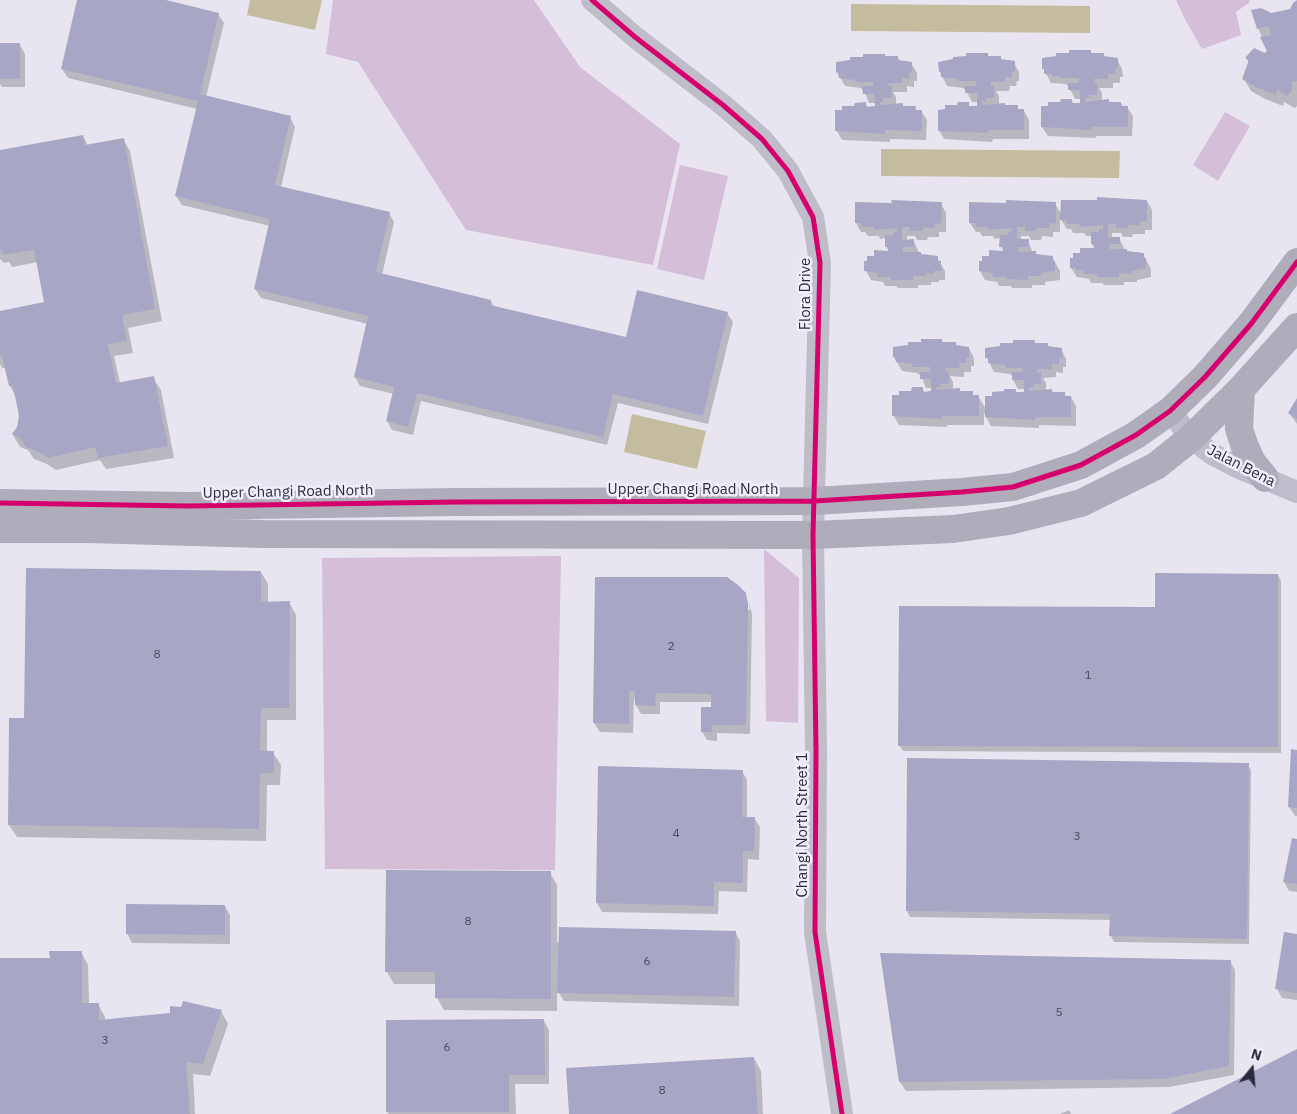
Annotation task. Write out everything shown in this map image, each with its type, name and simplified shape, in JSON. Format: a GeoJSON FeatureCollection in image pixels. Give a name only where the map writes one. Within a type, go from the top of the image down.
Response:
{"type":"FeatureCollection","features":[{"type":"Feature","properties":{"kind":"street","name":"Flora Drive"},"geometry":{"type":"LineString","coordinates":[[592,0],[635,37],[723,105],[762,139],[788,171],[813,217],[820,262],[813,535]]}},
{"type":"Feature","properties":{"kind":"street","name":"Upper Changi Road North"},"geometry":{"type":"LineString","coordinates":[[0,503],[188,506],[456,502],[815,501],[1013,487],[1081,465],[1136,434],[1170,411],[1205,377],[1252,324],[1297,262]]}},
{"type":"Feature","properties":{"kind":"street"},"geometry":{"type":"LineString","coordinates":[[0,529],[87,529],[263,534],[813,535],[952,529],[1009,521],[1073,506],[1156,466],[1191,438],[1241,389],[1297,327]]}},
{"type":"Feature","properties":{"kind":"street"},"geometry":{"type":"LineString","coordinates":[[1241,389],[1238,423],[1252,462],[1265,478]]}},
{"type":"Feature","properties":{"kind":"street","name":"Jalan Bena"},"geometry":{"type":"LineString","coordinates":[[1170,411],[1191,438],[1212,454],[1297,492]]}},
{"type":"Feature","properties":{"kind":"street","name":"Changi North Street 1"},"geometry":{"type":"LineString","coordinates":[[813,535],[816,744],[815,932],[842,1114]]}},
{"type":"Feature","properties":{"kind":"shaded area"},"geometry":{"type":"Polygon","coordinates":[[[250,0],[322,0],[315,30],[247,15],[250,0]]]}},
{"type":"Feature","properties":{"kind":"shaded area"},"geometry":{"type":"Polygon","coordinates":[[[333,0],[534,0],[580,67],[680,144],[653,265],[466,230],[358,62],[326,54],[333,0]]]}},
{"type":"Feature","properties":{"kind":"shaded area"},"geometry":{"type":"Polygon","coordinates":[[[1176,0],[1249,0],[1250,2],[1236,12],[1241,35],[1202,49],[1176,0]]]}},
{"type":"Feature","properties":{"kind":"shaded area"},"geometry":{"type":"Polygon","coordinates":[[[851,4],[1090,6],[1090,33],[851,31],[851,4]]]}},
{"type":"Feature","properties":{"kind":"shaded area"},"geometry":{"type":"Polygon","coordinates":[[[1225,112],[1250,126],[1218,181],[1193,165],[1225,112]]]}},
{"type":"Feature","properties":{"kind":"shaded area"},"geometry":{"type":"Polygon","coordinates":[[[881,149],[1120,151],[1119,178],[881,176],[881,149]]]}},
{"type":"Feature","properties":{"kind":"shaded area"},"geometry":{"type":"Polygon","coordinates":[[[680,165],[728,176],[704,280],[657,269],[680,165]]]}},
{"type":"Feature","properties":{"kind":"shaded area"},"geometry":{"type":"Polygon","coordinates":[[[632,414],[706,431],[697,469],[624,452],[632,414]]]}},
{"type":"Feature","properties":{"kind":"shaded area"},"geometry":{"type":"Polygon","coordinates":[[[764,549],[799,578],[798,723],[766,721],[764,549]]]}},
{"type":"Feature","properties":{"kind":"shaded area"},"geometry":{"type":"Polygon","coordinates":[[[561,556],[555,870],[325,869],[322,558],[561,556]]]}},
{"type":"Feature","properties":{"kind":"building"},"geometry":{"type":"Polygon","coordinates":[[[77,0],[166,0],[219,13],[200,94],[291,116],[275,185],[390,212],[376,272],[491,300],[490,305],[626,337],[637,290],[728,312],[703,416],[613,394],[603,437],[417,393],[408,427],[386,421],[394,387],[354,377],[368,316],[254,289],[270,219],[175,196],[198,101],[61,69],[77,0]]]}},
{"type":"Feature","properties":{"kind":"building"},"geometry":{"type":"Polygon","coordinates":[[[1297,0],[1297,81],[1292,82],[1292,91],[1287,96],[1277,90],[1276,95],[1242,79],[1249,60],[1245,58],[1254,48],[1265,53],[1267,51],[1260,37],[1271,35],[1269,26],[1257,29],[1251,10],[1261,8],[1271,13],[1290,9],[1297,0]]]}},
{"type":"Feature","properties":{"kind":"building"},"geometry":{"type":"Polygon","coordinates":[[[0,43],[20,43],[20,79],[0,79],[0,43]]]}},
{"type":"Feature","properties":{"kind":"building"},"geometry":{"type":"Polygon","coordinates":[[[1069,50],[1091,50],[1091,53],[1104,53],[1104,56],[1118,58],[1118,69],[1115,68],[1115,74],[1108,74],[1108,79],[1094,79],[1094,83],[1097,83],[1097,95],[1089,95],[1089,98],[1085,98],[1085,102],[1109,99],[1109,102],[1121,102],[1121,106],[1128,106],[1128,127],[1091,127],[1091,130],[1041,127],[1041,106],[1048,106],[1048,102],[1060,102],[1061,99],[1072,99],[1072,103],[1080,103],[1080,90],[1068,90],[1068,83],[1079,83],[1079,78],[1052,76],[1052,74],[1044,74],[1044,69],[1042,69],[1042,58],[1056,56],[1056,53],[1069,53],[1069,50]]]}},
{"type":"Feature","properties":{"kind":"building"},"geometry":{"type":"Polygon","coordinates":[[[966,53],[988,53],[988,56],[1001,56],[1001,59],[1015,61],[1015,72],[1012,72],[1012,77],[1005,77],[1005,82],[991,82],[991,86],[994,86],[994,98],[986,98],[986,101],[982,101],[982,105],[1005,103],[1005,105],[1018,105],[1018,109],[1024,109],[1024,130],[988,130],[988,133],[938,131],[938,110],[945,109],[945,105],[969,102],[969,106],[977,106],[977,93],[965,93],[965,86],[976,86],[976,81],[958,81],[958,79],[941,77],[941,72],[939,72],[938,62],[953,59],[953,57],[966,56],[966,53]]]}},
{"type":"Feature","properties":{"kind":"building"},"geometry":{"type":"Polygon","coordinates":[[[863,54],[898,56],[898,60],[912,62],[912,72],[909,72],[910,78],[902,78],[902,83],[889,83],[888,86],[892,86],[892,98],[883,98],[883,102],[880,102],[880,105],[903,103],[903,106],[916,106],[915,110],[922,110],[922,131],[885,130],[885,134],[835,131],[835,110],[842,110],[842,106],[854,106],[855,103],[866,102],[866,107],[875,106],[874,94],[863,94],[862,86],[873,86],[873,82],[855,82],[855,80],[839,78],[838,72],[836,73],[836,62],[850,60],[850,57],[863,57],[863,54]]]}},
{"type":"Feature","properties":{"kind":"building"},"geometry":{"type":"Polygon","coordinates":[[[83,135],[85,145],[124,138],[155,309],[122,315],[127,341],[108,344],[116,383],[154,376],[168,446],[98,458],[95,447],[48,458],[26,447],[20,438],[12,434],[17,427],[19,416],[13,386],[9,386],[2,356],[0,356],[0,311],[44,302],[34,250],[3,255],[2,250],[0,251],[0,150],[83,135]]]}},
{"type":"Feature","properties":{"kind":"building"},"geometry":{"type":"Polygon","coordinates":[[[1097,197],[1147,200],[1147,221],[1140,221],[1140,225],[1128,225],[1127,228],[1116,228],[1116,224],[1108,224],[1108,237],[1120,237],[1120,244],[1109,244],[1109,249],[1127,249],[1127,251],[1144,253],[1146,268],[1132,271],[1132,274],[1119,273],[1119,277],[1097,277],[1097,274],[1084,274],[1084,270],[1076,271],[1076,268],[1070,268],[1070,258],[1073,258],[1073,253],[1080,253],[1080,248],[1094,248],[1094,244],[1091,244],[1091,232],[1099,232],[1099,229],[1103,229],[1103,225],[1079,227],[1080,224],[1067,224],[1067,221],[1060,220],[1061,200],[1097,200],[1097,197]]]}},
{"type":"Feature","properties":{"kind":"building"},"geometry":{"type":"Polygon","coordinates":[[[891,200],[942,202],[941,224],[935,223],[934,228],[923,228],[922,231],[910,231],[910,227],[902,227],[902,240],[914,239],[914,247],[903,247],[903,252],[921,252],[921,254],[938,256],[938,261],[941,261],[941,271],[934,271],[934,274],[926,273],[926,276],[913,276],[913,280],[891,280],[891,277],[878,277],[878,273],[864,271],[864,261],[867,261],[867,256],[874,256],[874,250],[888,251],[888,247],[885,247],[885,235],[893,235],[894,232],[897,232],[897,228],[874,230],[874,227],[861,227],[861,223],[855,223],[855,202],[892,203],[891,200]]]}},
{"type":"Feature","properties":{"kind":"building"},"geometry":{"type":"Polygon","coordinates":[[[1006,200],[1056,202],[1056,224],[1049,223],[1049,228],[1037,228],[1036,231],[1025,231],[1025,227],[1017,227],[1017,239],[1029,239],[1029,247],[1018,247],[1018,252],[1036,251],[1036,254],[1053,256],[1055,271],[1041,273],[1041,276],[1028,276],[1028,280],[992,277],[993,273],[979,271],[979,261],[982,261],[982,256],[989,256],[989,250],[1003,251],[1003,247],[999,247],[1000,235],[1008,235],[1012,228],[988,230],[988,227],[976,227],[976,223],[969,223],[969,202],[1006,203],[1006,200]]]}},
{"type":"Feature","properties":{"kind":"building"},"geometry":{"type":"Polygon","coordinates":[[[921,339],[942,339],[942,342],[956,342],[956,345],[969,347],[969,358],[966,358],[967,363],[959,363],[960,368],[945,368],[946,372],[949,372],[949,384],[940,384],[940,387],[936,387],[937,390],[960,388],[960,391],[973,391],[973,395],[979,395],[979,416],[942,416],[942,419],[892,416],[892,395],[899,395],[899,391],[911,391],[912,387],[923,387],[923,392],[931,391],[931,379],[920,379],[920,372],[930,372],[930,367],[912,367],[913,364],[896,362],[895,357],[893,357],[893,347],[908,345],[908,342],[921,342],[921,339]]]}},
{"type":"Feature","properties":{"kind":"building"},"geometry":{"type":"Polygon","coordinates":[[[1013,340],[1035,340],[1034,343],[1048,343],[1048,346],[1062,348],[1062,358],[1059,358],[1059,364],[1052,364],[1052,369],[1038,369],[1038,373],[1041,372],[1041,384],[1033,384],[1033,388],[1029,388],[1029,391],[1052,389],[1052,392],[1065,392],[1065,396],[1071,396],[1071,417],[1035,417],[1035,420],[985,417],[985,396],[992,396],[992,392],[1004,391],[1004,389],[1016,389],[1016,392],[1024,392],[1024,380],[1012,380],[1012,372],[1022,372],[1023,368],[1005,368],[1005,365],[988,363],[988,358],[985,358],[985,348],[1000,346],[1000,343],[1013,343],[1013,340]]]}},
{"type":"Feature","properties":{"kind":"building"},"geometry":{"type":"Polygon","coordinates":[[[1297,398],[1297,419],[1288,413],[1297,398]]]}},
{"type":"Feature","properties":{"kind":"building"},"geometry":{"type":"Polygon","coordinates":[[[26,568],[261,571],[261,602],[290,601],[289,708],[261,708],[260,751],[274,751],[274,773],[260,773],[259,829],[8,825],[9,718],[24,718],[26,568]]]}},
{"type":"Feature","properties":{"kind":"building"},"geometry":{"type":"Polygon","coordinates":[[[1155,573],[1278,574],[1278,747],[898,746],[899,606],[1155,607],[1155,573]]]}},
{"type":"Feature","properties":{"kind":"building"},"geometry":{"type":"Polygon","coordinates":[[[595,577],[727,577],[738,585],[746,593],[748,604],[746,725],[712,725],[712,732],[701,732],[701,707],[711,707],[711,694],[656,693],[655,706],[635,705],[635,691],[629,691],[629,724],[593,723],[595,577]]]}},
{"type":"Feature","properties":{"kind":"building"},"geometry":{"type":"Polygon","coordinates":[[[1291,749],[1297,750],[1297,808],[1288,807],[1291,749]]]}},
{"type":"Feature","properties":{"kind":"building"},"geometry":{"type":"Polygon","coordinates":[[[907,758],[1249,763],[1247,939],[1109,936],[1110,914],[906,911],[907,758]]]}},
{"type":"Feature","properties":{"kind":"building"},"geometry":{"type":"Polygon","coordinates":[[[598,766],[743,770],[742,817],[755,817],[754,851],[743,851],[743,883],[714,882],[714,906],[596,903],[598,766]]]}},
{"type":"Feature","properties":{"kind":"building"},"geometry":{"type":"Polygon","coordinates":[[[1292,838],[1297,839],[1297,884],[1283,882],[1292,838]]]}},
{"type":"Feature","properties":{"kind":"building"},"geometry":{"type":"Polygon","coordinates":[[[386,870],[551,871],[551,999],[435,998],[435,972],[385,972],[386,870]]]}},
{"type":"Feature","properties":{"kind":"building"},"geometry":{"type":"Polygon","coordinates":[[[126,904],[225,905],[225,935],[126,934],[126,904]]]}},
{"type":"Feature","properties":{"kind":"building"},"geometry":{"type":"Polygon","coordinates":[[[559,927],[736,931],[734,997],[557,993],[559,927]]]}},
{"type":"Feature","properties":{"kind":"building"},"geometry":{"type":"Polygon","coordinates":[[[1284,932],[1297,934],[1297,993],[1275,989],[1284,932]]]}},
{"type":"Feature","properties":{"kind":"building"},"geometry":{"type":"Polygon","coordinates":[[[49,951],[82,951],[82,1003],[99,1003],[99,1020],[170,1013],[170,1006],[181,1007],[183,1001],[222,1010],[203,1064],[186,1062],[190,1114],[0,1114],[0,958],[50,958],[49,951]]]}},
{"type":"Feature","properties":{"kind":"building"},"geometry":{"type":"Polygon","coordinates":[[[880,953],[1231,960],[1229,1066],[1163,1079],[899,1082],[880,953]]]}},
{"type":"Feature","properties":{"kind":"building"},"geometry":{"type":"Polygon","coordinates":[[[544,1019],[545,1075],[509,1075],[509,1112],[386,1112],[386,1020],[544,1019]]]}},
{"type":"Feature","properties":{"kind":"building"},"geometry":{"type":"Polygon","coordinates":[[[1297,1049],[1297,1114],[1170,1114],[1297,1049]]]}},
{"type":"Feature","properties":{"kind":"building"},"geometry":{"type":"Polygon","coordinates":[[[754,1057],[758,1114],[569,1114],[566,1068],[754,1057]]]}},
{"type":"Feature","properties":{"kind":"cycle path"},"geometry":{"type":"LineString","coordinates":[[592,0],[635,37],[723,105],[762,139],[788,171],[813,217],[820,263],[813,535],[816,751],[815,932],[842,1114]]}},
{"type":"Feature","properties":{"kind":"cycle path"},"geometry":{"type":"LineString","coordinates":[[0,503],[188,506],[456,502],[815,501],[1013,487],[1081,465],[1136,435],[1170,411],[1205,377],[1251,324],[1297,262]]}}]}
